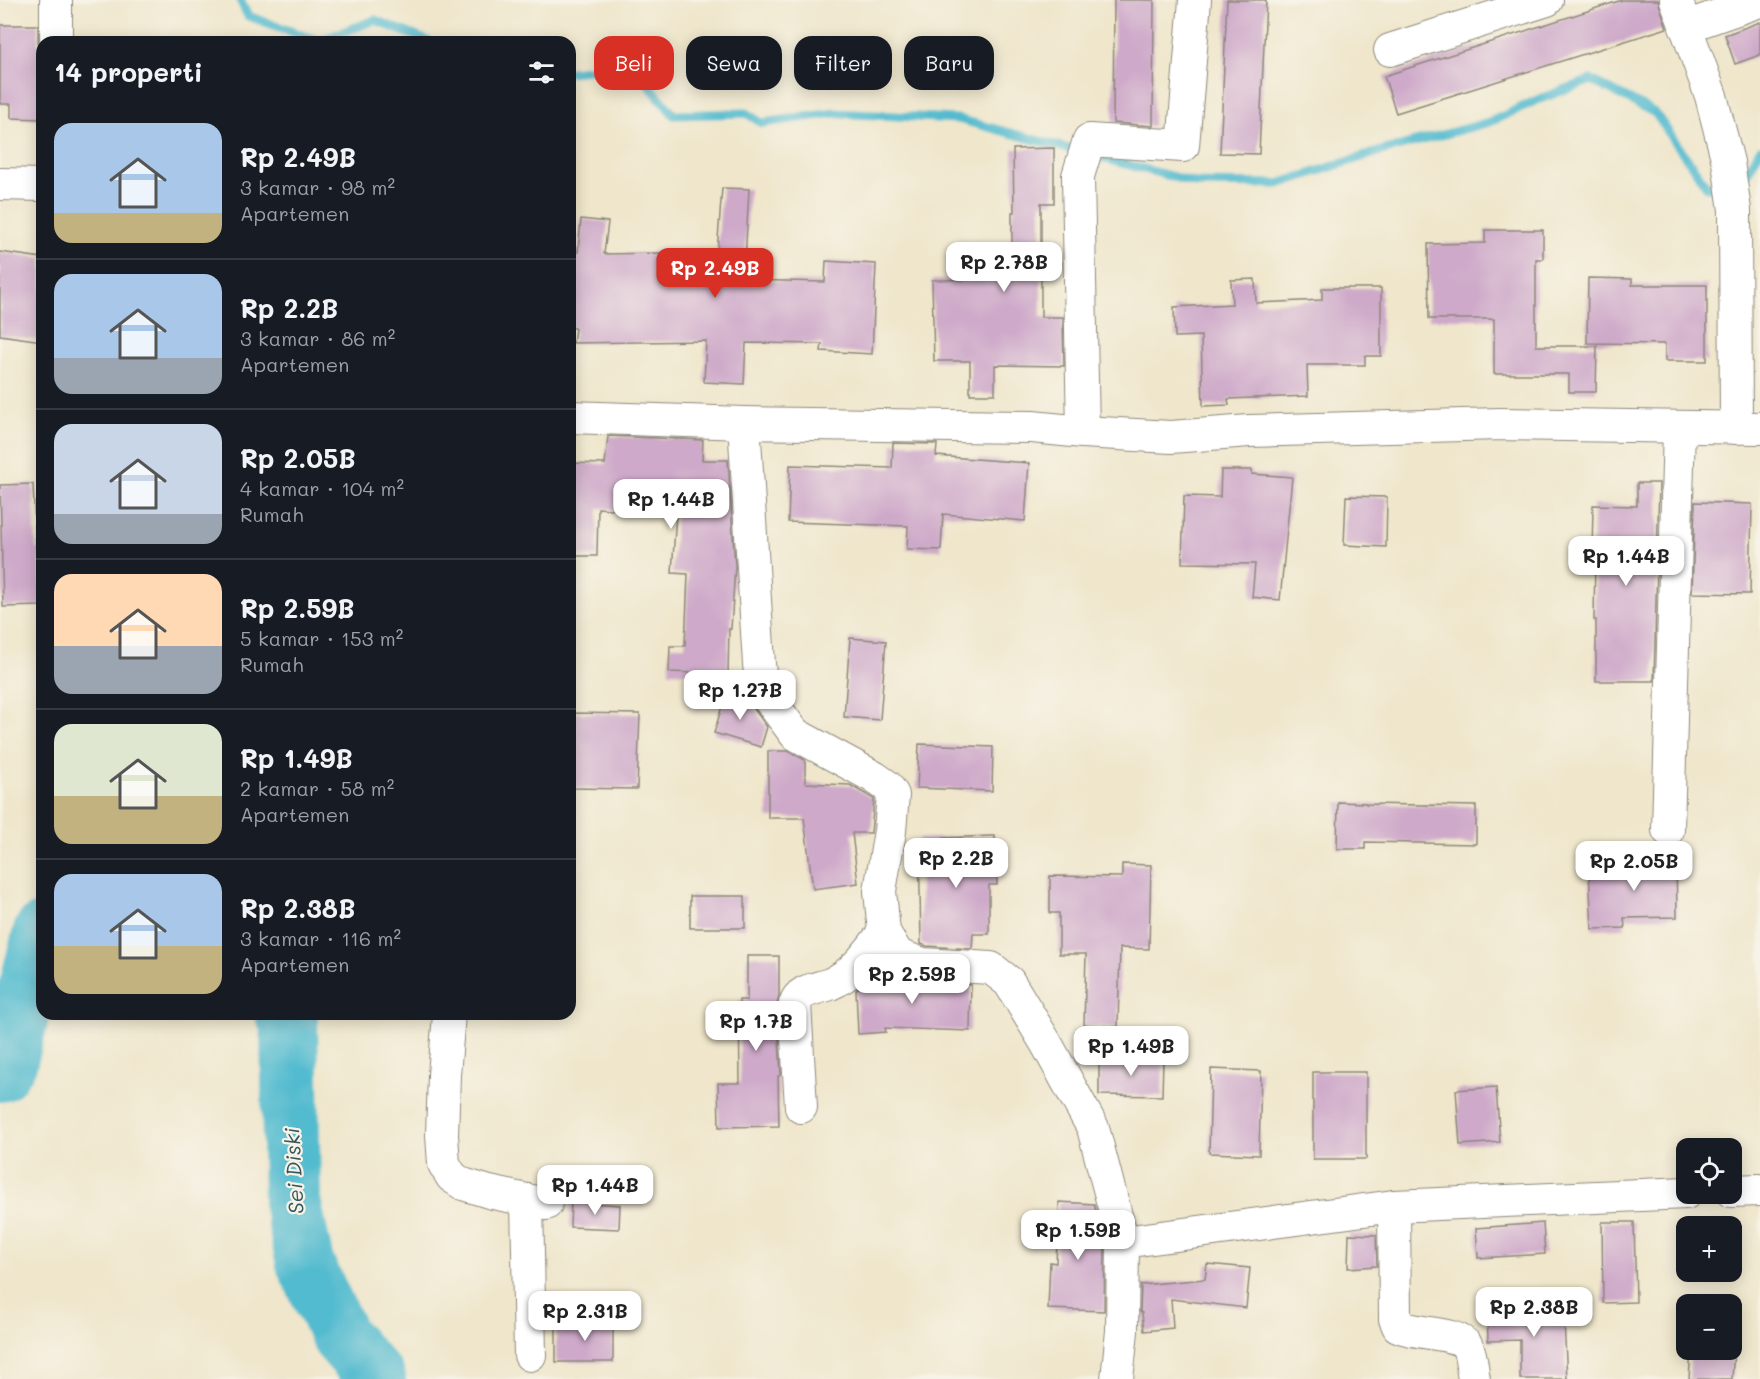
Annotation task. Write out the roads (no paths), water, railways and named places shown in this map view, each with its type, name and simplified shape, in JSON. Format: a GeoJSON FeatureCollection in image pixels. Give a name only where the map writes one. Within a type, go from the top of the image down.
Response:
{"type":"FeatureCollection","features":[{"type":"Feature","properties":{"kind":"street"},"geometry":{"type":"LineString","coordinates":[[56,0],[56,36]]}},
{"type":"Feature","properties":{"kind":"street"},"geometry":{"type":"LineString","coordinates":[[1083,432],[1078,176],[1089,140],[1183,146],[1195,0]]}},
{"type":"Feature","properties":{"kind":"street"},"geometry":{"type":"LineString","coordinates":[[1390,50],[1547,0]]}},
{"type":"Feature","properties":{"kind":"street"},"geometry":{"type":"LineString","coordinates":[[576,417],[744,423],[1032,427],[1171,436],[1248,431],[1500,424],[1748,428],[1735,210],[1728,162],[1711,96],[1681,13],[1760,1]]}},
{"type":"Feature","properties":{"kind":"street"},"geometry":{"type":"LineString","coordinates":[[0,184],[36,185]]}},
{"type":"Feature","properties":{"kind":"street"},"geometry":{"type":"LineString","coordinates":[[744,423],[762,690],[795,734],[874,777],[887,786],[893,795],[890,831],[880,891],[884,932],[898,955],[923,964],[991,968],[1009,982],[1046,1042],[1092,1128],[1123,1242],[1122,1331],[1117,1379]]}},
{"type":"Feature","properties":{"kind":"street"},"geometry":{"type":"LineString","coordinates":[[1668,830],[1679,427]]}},
{"type":"Feature","properties":{"kind":"street"},"geometry":{"type":"LineString","coordinates":[[801,1107],[795,1004],[797,998],[802,993],[832,983],[861,962],[884,932]]}},
{"type":"Feature","properties":{"kind":"street"},"geometry":{"type":"LineString","coordinates":[[449,1020],[444,1075],[442,1135],[444,1164],[452,1177],[463,1184],[536,1202],[530,1355]]}},
{"type":"Feature","properties":{"kind":"street"},"geometry":{"type":"LineString","coordinates":[[1742,1191],[1760,1190]]}},
{"type":"Feature","properties":{"kind":"street"},"geometry":{"type":"LineString","coordinates":[[1123,1242],[1394,1206],[1676,1193]]}},
{"type":"Feature","properties":{"kind":"street"},"geometry":{"type":"LineString","coordinates":[[1394,1206],[1395,1319],[1398,1326],[1406,1330],[1453,1338],[1463,1342],[1468,1348],[1474,1379]]}},
{"type":"Feature","properties":{"kind":"waterway"},"geometry":{"type":"LineString","coordinates":[[240,0],[248,16],[305,36]]}},
{"type":"Feature","properties":{"kind":"waterway"},"geometry":{"type":"LineString","coordinates":[[332,36],[375,20],[415,36]]}},
{"type":"Feature","properties":{"kind":"waterway"},"geometry":{"type":"LineString","coordinates":[[576,71],[607,68],[638,72],[674,115],[746,113],[762,123],[834,113],[958,119],[1196,183],[1278,184],[1378,152],[1490,122],[1537,100],[1591,80],[1655,113],[1707,187],[1728,187]]}},
{"type":"Feature","properties":{"kind":"waterway"},"geometry":{"type":"LineString","coordinates":[[1741,184],[1760,149]]}},
{"type":"Feature","properties":{"kind":"waterway","name":"Sei Diski"},"geometry":{"type":"LineString","coordinates":[[0,1073],[9,1060],[36,955]]}},
{"type":"Feature","properties":{"kind":"waterway","name":"Sei Diski"},"geometry":{"type":"LineString","coordinates":[[289,1020],[292,1201],[305,1263],[340,1337],[377,1379]]}}]}
